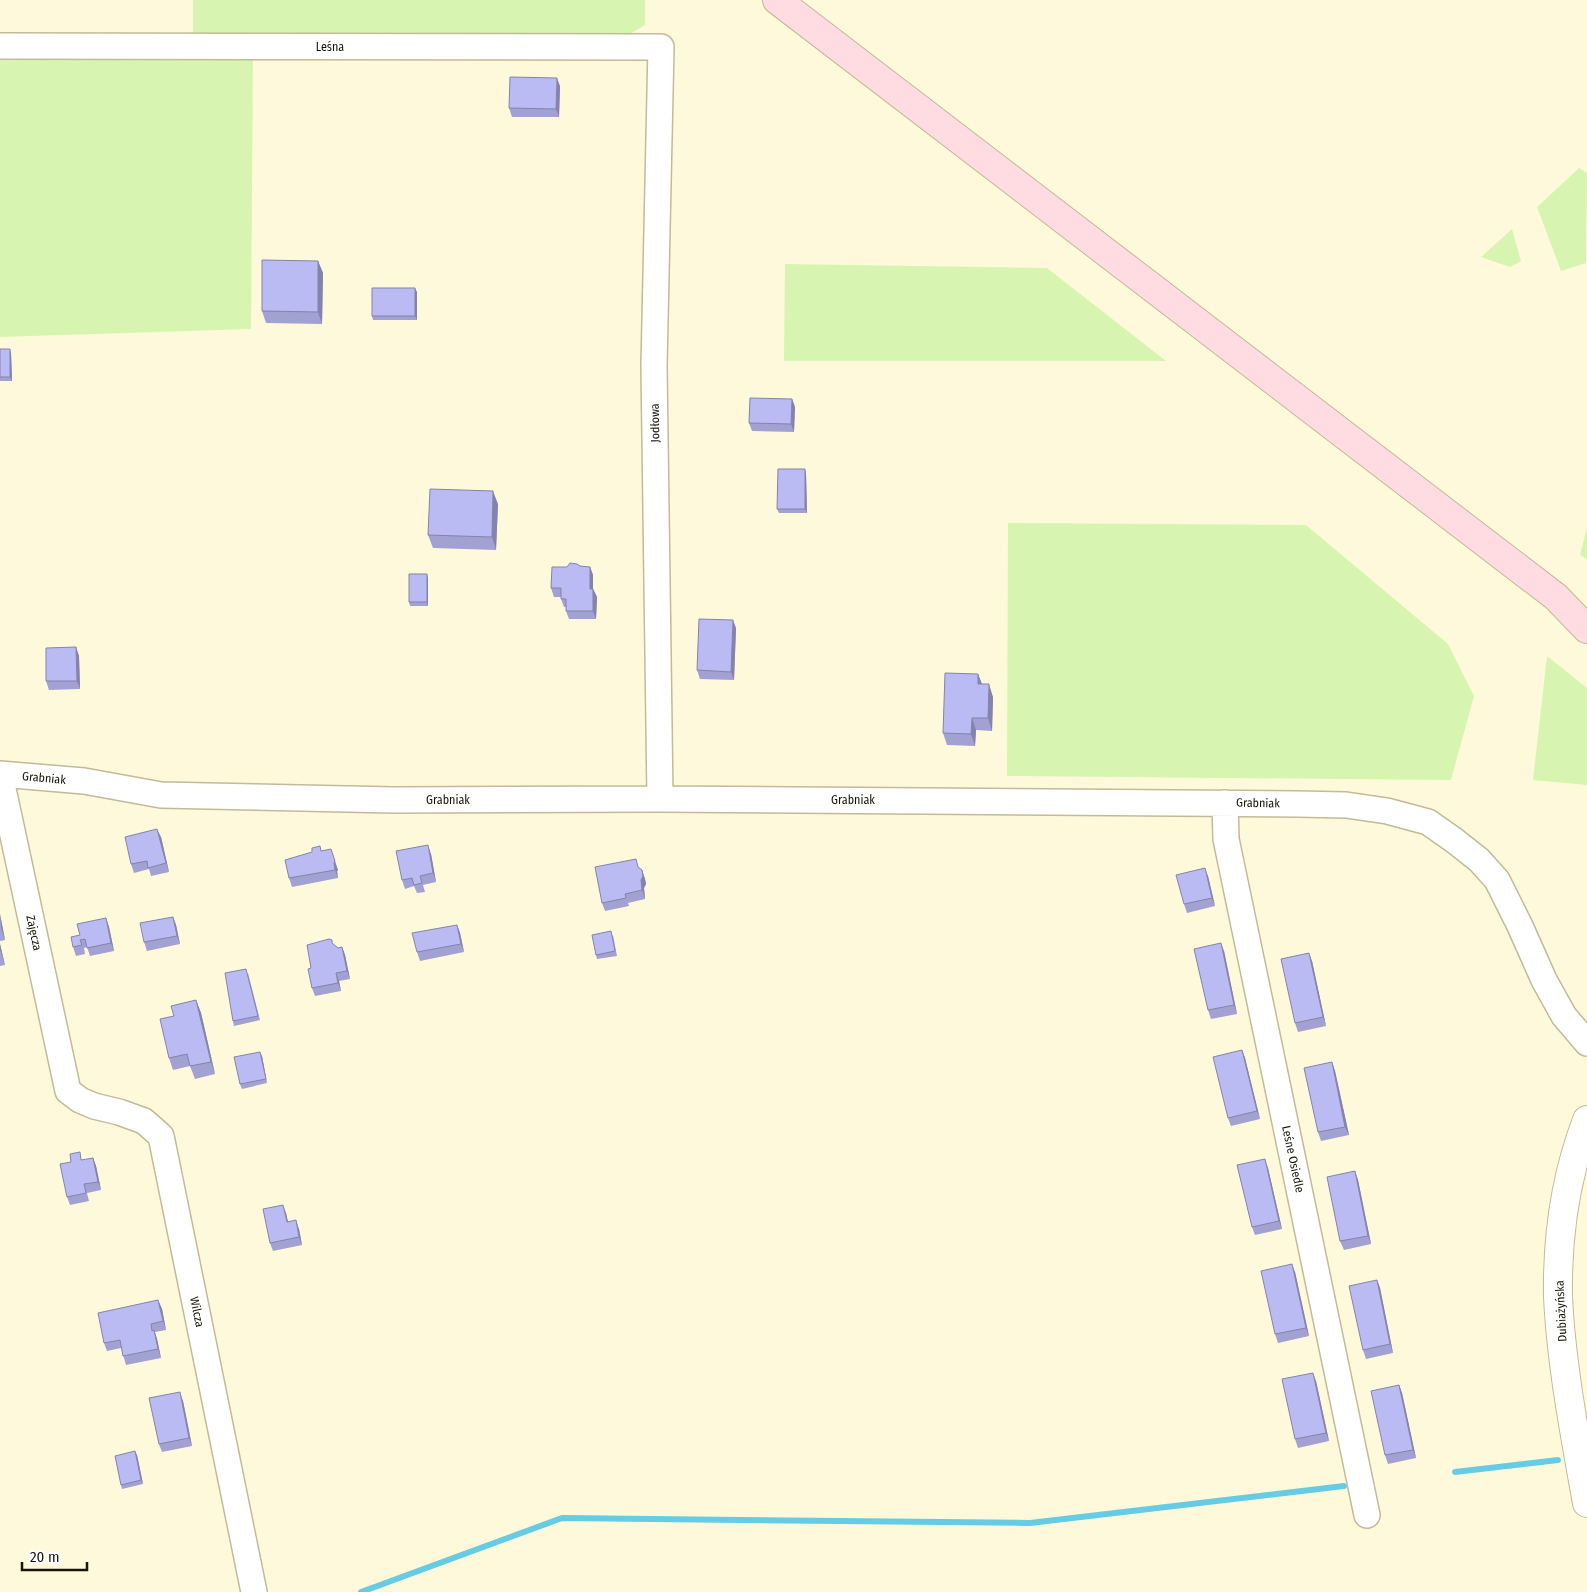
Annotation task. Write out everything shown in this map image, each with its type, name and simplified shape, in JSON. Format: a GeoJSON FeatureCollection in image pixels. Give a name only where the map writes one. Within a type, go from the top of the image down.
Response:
{"type":"FeatureCollection","features":[{"type":"Feature","properties":{"kind":"main road"},"geometry":{"type":"LineString","coordinates":[[777,0],[1556,597],[1587,629]]}},
{"type":"Feature","properties":{"kind":"main road"},"geometry":{"type":"LineString","coordinates":[[1556,597],[1587,613]]}},
{"type":"Feature","properties":{"kind":"street","name":"Leśna"},"geometry":{"type":"LineString","coordinates":[[0,46],[661,47]]}},
{"type":"Feature","properties":{"kind":"street","name":"Jodłowa"},"geometry":{"type":"LineString","coordinates":[[660,799],[654,366],[661,47]]}},
{"type":"Feature","properties":{"kind":"street","name":"Grabniak"},"geometry":{"type":"LineString","coordinates":[[0,775],[84,781],[161,795],[394,800],[660,799],[1225,803],[1346,805],[1388,811],[1428,822],[1473,856],[1497,880],[1544,980],[1564,1016],[1587,1043]]}},
{"type":"Feature","properties":{"kind":"street","name":"Zajęcza"},"geometry":{"type":"LineString","coordinates":[[0,775],[68,1091]]}},
{"type":"Feature","properties":{"kind":"street","name":"Leśne Osiedle"},"geometry":{"type":"LineString","coordinates":[[1225,803],[1226,839],[1367,1515]]}},
{"type":"Feature","properties":{"kind":"street","name":"Wilcza"},"geometry":{"type":"LineString","coordinates":[[68,1091],[94,1106],[144,1121],[161,1136],[254,1592]]}},
{"type":"Feature","properties":{"kind":"street","name":"Dubiażyńska"},"geometry":{"type":"LineString","coordinates":[[1587,1120],[1581,1135],[1565,1198],[1558,1295],[1565,1364],[1587,1503]]}},
{"type":"Feature","properties":{"kind":"green space"},"geometry":{"type":"Polygon","coordinates":[[[193,0],[645,0],[645,25],[625,37],[193,34],[193,0]]]}},
{"type":"Feature","properties":{"kind":"green space"},"geometry":{"type":"Polygon","coordinates":[[[0,56],[253,56],[251,329],[0,337],[0,56]]]}},
{"type":"Feature","properties":{"kind":"green space"},"geometry":{"type":"Polygon","coordinates":[[[1579,168],[1587,173],[1586,263],[1561,271],[1537,207],[1579,168]]]}},
{"type":"Feature","properties":{"kind":"green space"},"geometry":{"type":"Polygon","coordinates":[[[1512,229],[1521,261],[1510,267],[1481,257],[1512,229]]]}},
{"type":"Feature","properties":{"kind":"green space"},"geometry":{"type":"Polygon","coordinates":[[[785,264],[1047,268],[1166,361],[784,361],[785,264]]]}},
{"type":"Feature","properties":{"kind":"green space"},"geometry":{"type":"Polygon","coordinates":[[[1008,523],[1306,525],[1448,644],[1474,696],[1451,780],[1007,776],[1008,523]]]}},
{"type":"Feature","properties":{"kind":"green space"},"geometry":{"type":"Polygon","coordinates":[[[1587,528],[1587,559],[1580,555],[1587,528]]]}},
{"type":"Feature","properties":{"kind":"green space"},"geometry":{"type":"Polygon","coordinates":[[[1547,656],[1587,688],[1587,785],[1533,780],[1547,656]]]}},
{"type":"Feature","properties":{"kind":"building"},"geometry":{"type":"Polygon","coordinates":[[[510,77],[557,78],[556,109],[509,108],[510,77]]]}},
{"type":"Feature","properties":{"kind":"building"},"geometry":{"type":"Polygon","coordinates":[[[262,260],[318,261],[318,312],[262,311],[262,260]]]}},
{"type":"Feature","properties":{"kind":"building"},"geometry":{"type":"Polygon","coordinates":[[[372,288],[415,288],[415,316],[372,316],[372,288]]]}},
{"type":"Feature","properties":{"kind":"building"},"geometry":{"type":"Polygon","coordinates":[[[0,349],[10,349],[10,377],[0,377],[0,349]]]}},
{"type":"Feature","properties":{"kind":"building"},"geometry":{"type":"Polygon","coordinates":[[[750,398],[792,399],[791,424],[749,423],[750,398]]]}},
{"type":"Feature","properties":{"kind":"building"},"geometry":{"type":"Polygon","coordinates":[[[778,469],[805,469],[805,509],[777,509],[778,469]]]}},
{"type":"Feature","properties":{"kind":"building"},"geometry":{"type":"Polygon","coordinates":[[[430,489],[493,491],[492,537],[428,535],[430,489]]]}},
{"type":"Feature","properties":{"kind":"building"},"geometry":{"type":"Polygon","coordinates":[[[570,563],[590,567],[593,611],[566,611],[566,599],[561,599],[561,588],[551,588],[552,567],[567,567],[570,563]]]}},
{"type":"Feature","properties":{"kind":"building"},"geometry":{"type":"Polygon","coordinates":[[[409,574],[427,574],[427,602],[409,602],[409,574]]]}},
{"type":"Feature","properties":{"kind":"building"},"geometry":{"type":"Polygon","coordinates":[[[699,619],[733,620],[731,672],[697,670],[699,619]]]}},
{"type":"Feature","properties":{"kind":"building"},"geometry":{"type":"Polygon","coordinates":[[[76,647],[77,681],[46,681],[46,648],[76,647]]]}},
{"type":"Feature","properties":{"kind":"building"},"geometry":{"type":"Polygon","coordinates":[[[945,673],[978,674],[978,684],[989,684],[988,718],[972,718],[971,734],[943,733],[945,673]]]}},
{"type":"Feature","properties":{"kind":"building"},"geometry":{"type":"Polygon","coordinates":[[[157,829],[166,863],[148,868],[147,861],[131,864],[125,837],[157,829]]]}},
{"type":"Feature","properties":{"kind":"building"},"geometry":{"type":"Polygon","coordinates":[[[428,845],[433,873],[420,876],[422,883],[414,885],[412,878],[402,880],[396,851],[428,845]]]}},
{"type":"Feature","properties":{"kind":"building"},"geometry":{"type":"Polygon","coordinates":[[[320,846],[321,851],[331,849],[335,861],[335,870],[289,878],[285,860],[312,852],[312,848],[320,846]]]}},
{"type":"Feature","properties":{"kind":"building"},"geometry":{"type":"Polygon","coordinates":[[[636,859],[638,867],[642,870],[642,890],[625,894],[626,898],[602,903],[595,867],[636,859]]]}},
{"type":"Feature","properties":{"kind":"building"},"geometry":{"type":"Polygon","coordinates":[[[1205,868],[1212,898],[1184,904],[1176,875],[1205,868]]]}},
{"type":"Feature","properties":{"kind":"building"},"geometry":{"type":"Polygon","coordinates":[[[173,917],[177,936],[144,942],[140,923],[173,917]]]}},
{"type":"Feature","properties":{"kind":"building"},"geometry":{"type":"Polygon","coordinates":[[[106,918],[111,943],[87,948],[85,939],[80,940],[82,945],[73,947],[71,937],[80,935],[77,924],[106,918]]]}},
{"type":"Feature","properties":{"kind":"building"},"geometry":{"type":"Polygon","coordinates":[[[457,925],[461,944],[417,952],[412,933],[457,925]]]}},
{"type":"Feature","properties":{"kind":"building"},"geometry":{"type":"Polygon","coordinates":[[[611,931],[615,951],[596,955],[592,935],[611,931]]]}},
{"type":"Feature","properties":{"kind":"building"},"geometry":{"type":"Polygon","coordinates":[[[329,939],[338,948],[342,947],[347,971],[336,973],[338,983],[312,988],[308,969],[311,968],[307,945],[329,939]]]}},
{"type":"Feature","properties":{"kind":"building"},"geometry":{"type":"Polygon","coordinates":[[[1221,943],[1234,1005],[1208,1010],[1194,949],[1221,943]]]}},
{"type":"Feature","properties":{"kind":"building"},"geometry":{"type":"Polygon","coordinates":[[[1309,953],[1323,1017],[1295,1023],[1281,959],[1309,953]]]}},
{"type":"Feature","properties":{"kind":"building"},"geometry":{"type":"Polygon","coordinates":[[[246,969],[258,1016],[233,1021],[225,973],[246,969]]]}},
{"type":"Feature","properties":{"kind":"building"},"geometry":{"type":"Polygon","coordinates":[[[196,1000],[211,1062],[190,1066],[187,1054],[169,1058],[160,1019],[174,1016],[171,1006],[196,1000]]]}},
{"type":"Feature","properties":{"kind":"building"},"geometry":{"type":"Polygon","coordinates":[[[1242,1050],[1257,1111],[1228,1118],[1213,1057],[1242,1050]]]}},
{"type":"Feature","properties":{"kind":"building"},"geometry":{"type":"Polygon","coordinates":[[[260,1052],[266,1079],[240,1084],[234,1057],[260,1052]]]}},
{"type":"Feature","properties":{"kind":"building"},"geometry":{"type":"Polygon","coordinates":[[[1332,1062],[1345,1127],[1318,1132],[1304,1068],[1332,1062]]]}},
{"type":"Feature","properties":{"kind":"building"},"geometry":{"type":"Polygon","coordinates":[[[80,1152],[81,1160],[93,1158],[98,1182],[84,1184],[86,1193],[67,1197],[60,1164],[71,1162],[70,1154],[80,1152]]]}},
{"type":"Feature","properties":{"kind":"building"},"geometry":{"type":"Polygon","coordinates":[[[1265,1159],[1279,1221],[1252,1227],[1237,1165],[1265,1159]]]}},
{"type":"Feature","properties":{"kind":"building"},"geometry":{"type":"Polygon","coordinates":[[[1355,1171],[1368,1236],[1340,1241],[1327,1177],[1355,1171]]]}},
{"type":"Feature","properties":{"kind":"building"},"geometry":{"type":"Polygon","coordinates":[[[283,1205],[287,1222],[296,1220],[299,1237],[270,1243],[263,1209],[283,1205]]]}},
{"type":"Feature","properties":{"kind":"building"},"geometry":{"type":"Polygon","coordinates":[[[1292,1264],[1306,1328],[1275,1334],[1261,1271],[1292,1264]]]}},
{"type":"Feature","properties":{"kind":"building"},"geometry":{"type":"Polygon","coordinates":[[[1377,1280],[1390,1344],[1363,1350],[1349,1286],[1377,1280]]]}},
{"type":"Feature","properties":{"kind":"building"},"geometry":{"type":"Polygon","coordinates":[[[158,1300],[163,1321],[151,1324],[158,1349],[123,1356],[120,1340],[104,1343],[98,1313],[158,1300]]]}},
{"type":"Feature","properties":{"kind":"building"},"geometry":{"type":"Polygon","coordinates":[[[1313,1373],[1326,1433],[1295,1439],[1282,1379],[1313,1373]]]}},
{"type":"Feature","properties":{"kind":"building"},"geometry":{"type":"Polygon","coordinates":[[[1399,1385],[1413,1450],[1385,1455],[1371,1391],[1399,1385]]]}},
{"type":"Feature","properties":{"kind":"building"},"geometry":{"type":"Polygon","coordinates":[[[180,1392],[189,1438],[159,1444],[149,1398],[180,1392]]]}},
{"type":"Feature","properties":{"kind":"building"},"geometry":{"type":"Polygon","coordinates":[[[135,1451],[141,1480],[121,1485],[115,1456],[135,1451]]]}},
{"type":"Feature","properties":{"kind":"waterway"},"geometry":{"type":"LineString","coordinates":[[1455,1472],[1558,1460]]}},
{"type":"Feature","properties":{"kind":"waterway"},"geometry":{"type":"LineString","coordinates":[[361,1592],[562,1518],[1030,1523],[1344,1486]]}}]}
